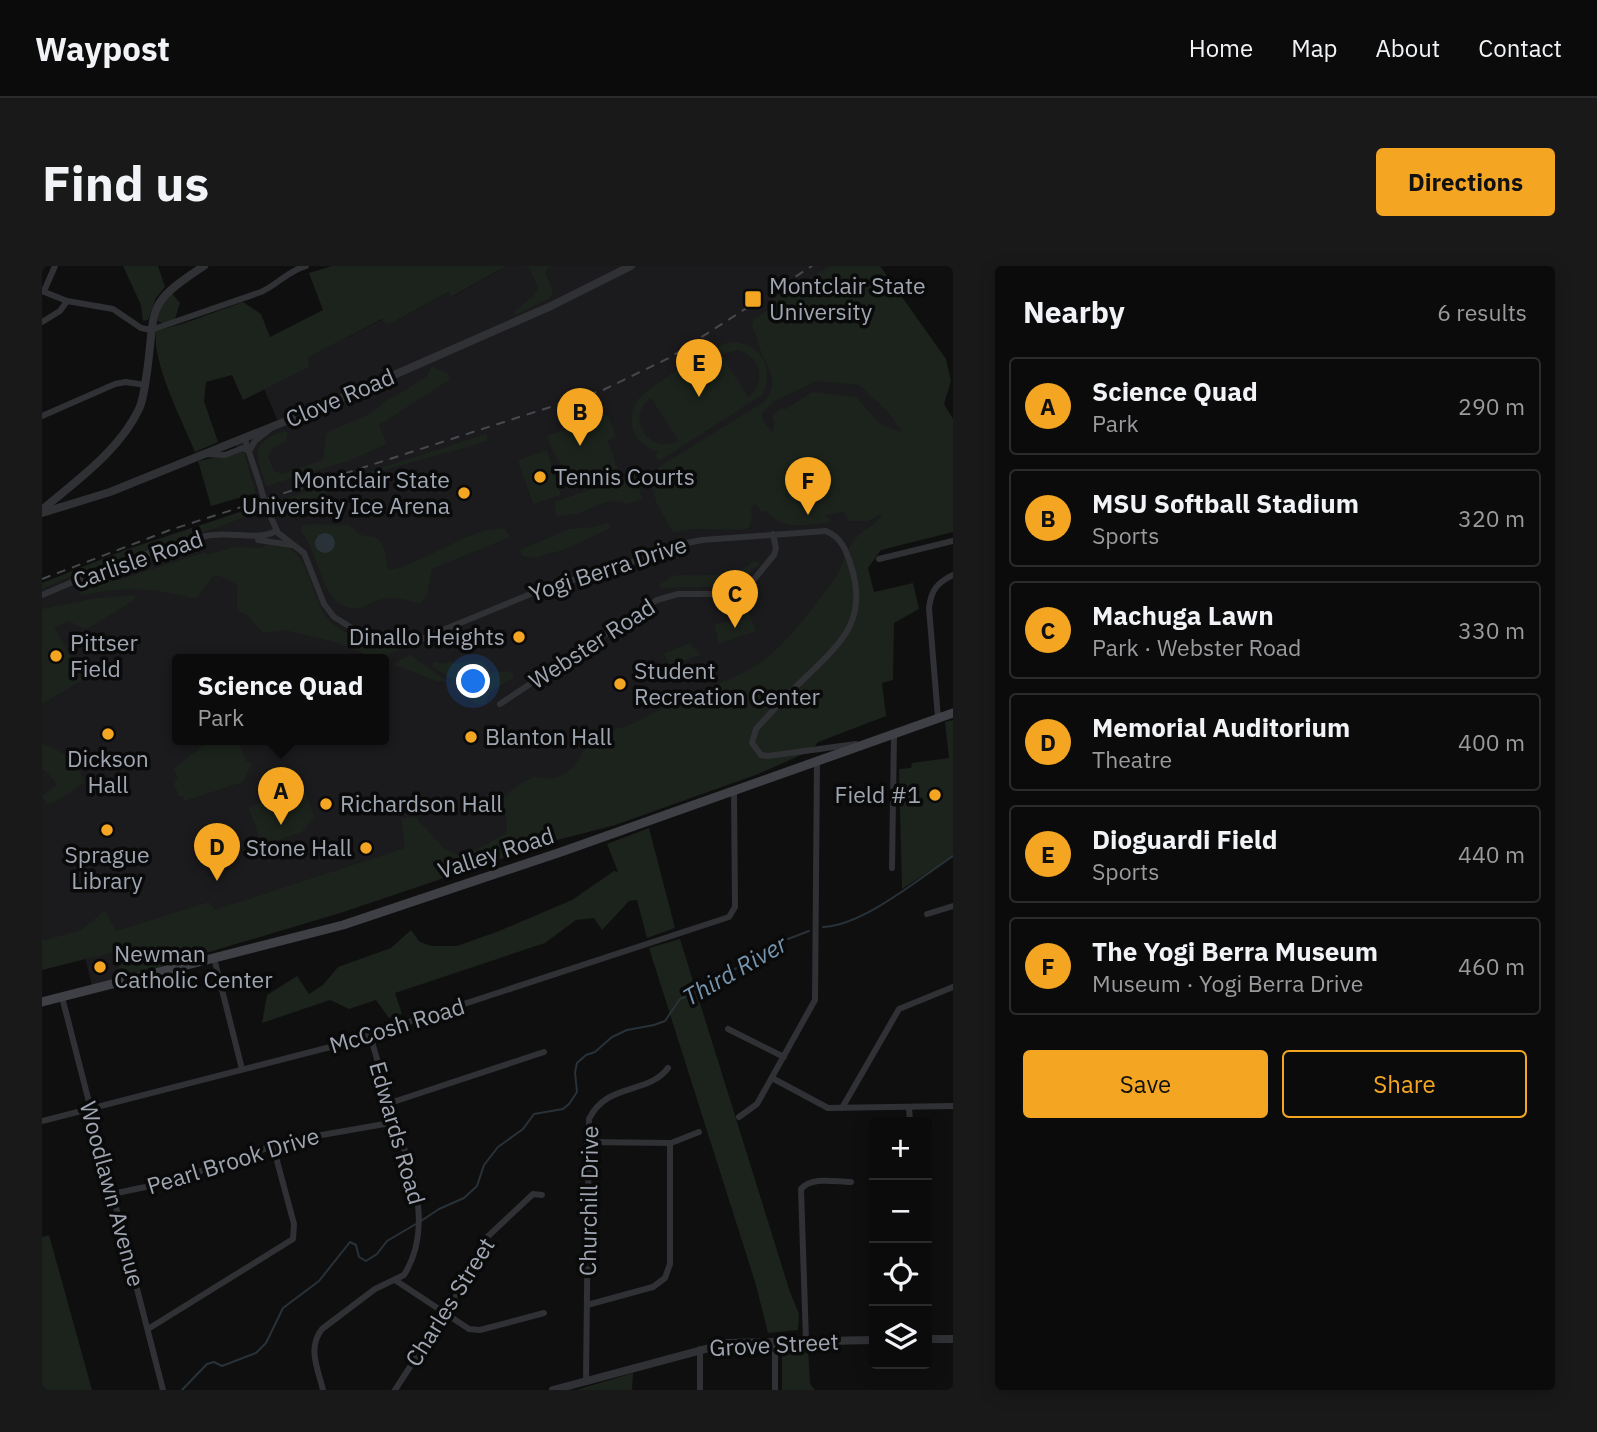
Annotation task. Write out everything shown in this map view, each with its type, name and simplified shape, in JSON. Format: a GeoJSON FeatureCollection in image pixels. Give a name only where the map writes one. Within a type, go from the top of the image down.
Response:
{"type":"FeatureCollection","features":[{"type":"Feature","properties":{"kind":"main road","name":"Valley Road"},"geometry":{"type":"LineString","coordinates":[[42,1002],[344,925],[953,713]]}},
{"type":"Feature","properties":{"kind":"street"},"geometry":{"type":"LineString","coordinates":[[55,266],[43,291],[67,301],[113,309],[139,326],[151,330],[261,292],[297,268],[306,266]]}},
{"type":"Feature","properties":{"kind":"street"},"geometry":{"type":"LineString","coordinates":[[42,511],[95,465],[127,428],[141,403],[154,312],[163,296],[204,266]]}},
{"type":"Feature","properties":{"kind":"street","name":"Clove Road"},"geometry":{"type":"LineString","coordinates":[[42,511],[110,492],[379,383],[551,306],[631,266]]}},
{"type":"Feature","properties":{"kind":"street"},"geometry":{"type":"LineString","coordinates":[[42,322],[60,311],[67,301]]}},
{"type":"Feature","properties":{"kind":"street"},"geometry":{"type":"LineString","coordinates":[[43,413],[120,383],[145,385]]}},
{"type":"Feature","properties":{"kind":"street"},"geometry":{"type":"LineString","coordinates":[[249,451],[255,441],[272,426]]}},
{"type":"Feature","properties":{"kind":"street"},"geometry":{"type":"LineString","coordinates":[[244,437],[276,531]]}},
{"type":"Feature","properties":{"kind":"street"},"geometry":{"type":"LineString","coordinates":[[202,454],[225,455],[243,448],[249,451]]}},
{"type":"Feature","properties":{"kind":"street","name":"Carlisle Road"},"geometry":{"type":"LineString","coordinates":[[42,595],[160,550],[213,534],[264,536],[276,531]]}},
{"type":"Feature","properties":{"kind":"street","name":"Yogi Berra Drive"},"geometry":{"type":"LineString","coordinates":[[276,531],[301,550],[308,561],[324,604],[334,617],[362,631],[402,642],[432,635],[553,585],[624,565],[677,545],[702,540],[826,531],[844,546],[855,580],[856,608],[850,628],[842,641],[756,729],[752,743],[761,755],[768,757],[870,742]]}},
{"type":"Feature","properties":{"kind":"street"},"geometry":{"type":"LineString","coordinates":[[233,534],[241,538],[281,542],[301,550]]}},
{"type":"Feature","properties":{"kind":"street","name":"Webster Road"},"geometry":{"type":"LineString","coordinates":[[500,704],[657,600],[678,594],[726,596],[743,590],[774,555],[773,534]]}},
{"type":"Feature","properties":{"kind":"street"},"geometry":{"type":"LineString","coordinates":[[879,559],[953,541]]}},
{"type":"Feature","properties":{"kind":"street"},"geometry":{"type":"LineString","coordinates":[[938,718],[929,608],[931,593],[942,580],[953,575]]}},
{"type":"Feature","properties":{"kind":"street"},"geometry":{"type":"LineString","coordinates":[[892,868],[894,734]]}},
{"type":"Feature","properties":{"kind":"street"},"geometry":{"type":"LineString","coordinates":[[739,1117],[757,1104],[815,1000],[817,761]]}},
{"type":"Feature","properties":{"kind":"street","name":"McCosh Road"},"geometry":{"type":"LineString","coordinates":[[42,1121],[370,1035],[729,917],[734,911],[734,791]]}},
{"type":"Feature","properties":{"kind":"street"},"geometry":{"type":"LineString","coordinates":[[927,914],[953,906]]}},
{"type":"Feature","properties":{"kind":"street"},"geometry":{"type":"LineString","coordinates":[[214,958],[242,1069]]}},
{"type":"Feature","properties":{"kind":"street"},"geometry":{"type":"LineString","coordinates":[[842,1108],[899,1009],[953,988]]}},
{"type":"Feature","properties":{"kind":"street","name":"Woodlawn Avenue"},"geometry":{"type":"LineString","coordinates":[[62,997],[163,1390]]}},
{"type":"Feature","properties":{"kind":"street"},"geometry":{"type":"LineString","coordinates":[[728,1029],[784,1057]]}},
{"type":"Feature","properties":{"kind":"street","name":"Edwards Road"},"geometry":{"type":"LineString","coordinates":[[323,1390],[314,1348],[316,1338],[322,1329],[364,1296],[404,1275],[417,1241],[420,1214],[415,1186],[370,1035]]}},
{"type":"Feature","properties":{"kind":"street"},"geometry":{"type":"LineString","coordinates":[[390,1103],[544,1052]]}},
{"type":"Feature","properties":{"kind":"street","name":"Churchill Drive"},"geometry":{"type":"LineString","coordinates":[[586,1381],[589,1119],[600,1104],[614,1093],[658,1078],[668,1068]]}},
{"type":"Feature","properties":{"kind":"street"},"geometry":{"type":"LineString","coordinates":[[772,1078],[828,1108],[953,1107]]}},
{"type":"Feature","properties":{"kind":"street"},"geometry":{"type":"LineString","coordinates":[[909,1107],[910,1117]]}},
{"type":"Feature","properties":{"kind":"street","name":"Pearl Brook Drive"},"geometry":{"type":"LineString","coordinates":[[112,1194],[174,1181],[273,1146],[327,1133],[396,1122]]}},
{"type":"Feature","properties":{"kind":"street"},"geometry":{"type":"LineString","coordinates":[[587,1142],[670,1143],[699,1132]]}},
{"type":"Feature","properties":{"kind":"street"},"geometry":{"type":"LineString","coordinates":[[587,1305],[653,1287],[667,1274],[670,1264],[670,1143]]}},
{"type":"Feature","properties":{"kind":"street"},"geometry":{"type":"LineString","coordinates":[[148,1329],[293,1239],[294,1224],[273,1146]]}},
{"type":"Feature","properties":{"kind":"street"},"geometry":{"type":"LineString","coordinates":[[806,1341],[801,1189],[814,1181],[851,1182]]}},
{"type":"Feature","properties":{"kind":"street","name":"Charles Street"},"geometry":{"type":"LineString","coordinates":[[395,1390],[469,1274],[483,1241],[533,1194],[542,1195]]}},
{"type":"Feature","properties":{"kind":"street"},"geometry":{"type":"LineString","coordinates":[[395,1280],[465,1327],[477,1330],[544,1313]]}},
{"type":"Feature","properties":{"kind":"street"},"geometry":{"type":"LineString","coordinates":[[932,1339],[953,1339]]}},
{"type":"Feature","properties":{"kind":"street","name":"Grove Street"},"geometry":{"type":"LineString","coordinates":[[553,1390],[728,1343],[869,1340]]}},
{"type":"Feature","properties":{"kind":"street"},"geometry":{"type":"LineString","coordinates":[[775,1342],[775,1390]]}},
{"type":"Feature","properties":{"kind":"street"},"geometry":{"type":"LineString","coordinates":[[700,1349],[700,1390]]}},
{"type":"Feature","properties":{"kind":"shaded area"},"geometry":{"type":"Polygon","coordinates":[[[123,266],[158,266],[165,287],[156,298],[148,320],[143,321],[141,305],[123,266]]]}},
{"type":"Feature","properties":{"kind":"shaded area"},"geometry":{"type":"Polygon","coordinates":[[[332,266],[506,266],[451,297],[448,292],[388,325],[382,319],[307,358],[310,367],[243,400],[232,375],[206,382],[204,401],[218,442],[195,452],[163,375],[156,331],[243,302],[261,314],[270,337],[323,310],[309,273],[332,266]]]}},
{"type":"Feature","properties":{"kind":"shaded area","name":"Montclair State University"},"geometry":{"type":"Polygon","coordinates":[[[506,266],[867,266],[908,427],[898,517],[862,552],[886,716],[818,742],[812,750],[758,774],[615,825],[557,840],[340,913],[92,986],[82,945],[42,955],[42,587],[256,510],[235,443],[280,426],[264,389],[310,367],[306,358],[383,319],[388,325],[448,292],[452,297],[506,266]]]}},
{"type":"Feature","properties":{"kind":"shaded area"},"geometry":{"type":"Polygon","coordinates":[[[525,266],[549,266],[545,272],[553,291],[550,298],[515,315],[514,312],[534,295],[538,288],[530,269],[525,266]]]}},
{"type":"Feature","properties":{"kind":"shaded area"},"geometry":{"type":"Polygon","coordinates":[[[831,266],[880,266],[946,359],[951,381],[944,404],[953,419],[953,532],[881,550],[868,568],[874,592],[913,583],[919,609],[894,623],[893,680],[882,683],[886,716],[818,742],[812,750],[758,774],[615,825],[557,840],[340,913],[122,978],[114,952],[42,970],[42,941],[81,930],[105,910],[116,931],[209,902],[215,910],[405,848],[401,818],[415,817],[445,849],[457,855],[479,848],[507,833],[507,818],[498,803],[519,784],[534,777],[563,775],[577,762],[586,746],[590,750],[604,730],[622,728],[739,675],[780,646],[833,581],[856,538],[883,513],[868,521],[849,521],[844,512],[825,515],[832,522],[796,525],[779,522],[765,510],[762,512],[755,504],[751,508],[749,527],[743,530],[693,529],[673,533],[657,504],[650,480],[657,468],[764,402],[772,387],[772,381],[752,327],[753,321],[770,308],[773,298],[831,266]],[[816,381],[773,402],[762,413],[763,421],[772,432],[775,422],[772,417],[781,408],[786,409],[812,392],[856,397],[881,425],[902,432],[890,414],[859,385],[816,381]]]}},
{"type":"Feature","properties":{"kind":"shaded area"},"geometry":{"type":"Polygon","coordinates":[[[171,292],[180,303],[175,319],[167,324],[157,321],[160,308],[171,292]]]}},
{"type":"Feature","properties":{"kind":"shaded area"},"geometry":{"type":"Polygon","coordinates":[[[731,342],[750,346],[763,359],[767,376],[762,395],[659,461],[655,455],[659,452],[644,445],[634,432],[634,407],[644,394],[667,377],[731,342]],[[738,350],[721,354],[748,397],[758,384],[759,371],[752,358],[738,350]],[[651,398],[640,414],[643,431],[648,438],[656,442],[676,442],[678,440],[651,398]]]}},
{"type":"Feature","properties":{"kind":"shaded area"},"geometry":{"type":"Polygon","coordinates":[[[432,366],[449,374],[449,380],[379,425],[387,444],[348,461],[266,486],[258,459],[260,446],[265,440],[285,431],[288,433],[286,441],[273,448],[268,456],[274,471],[282,474],[323,460],[326,433],[369,414],[427,376],[432,366]]]}},
{"type":"Feature","properties":{"kind":"shaded area"},"geometry":{"type":"Polygon","coordinates":[[[600,412],[609,417],[616,437],[608,440],[619,473],[593,478],[573,474],[558,459],[547,436],[582,424],[581,419],[600,412]]]}},
{"type":"Feature","properties":{"kind":"shaded area"},"geometry":{"type":"Polygon","coordinates":[[[486,434],[488,441],[354,481],[305,504],[284,518],[277,517],[272,503],[486,434]]]}},
{"type":"Feature","properties":{"kind":"shaded area","name":"Tennis Courts"},"geometry":{"type":"Polygon","coordinates":[[[547,450],[561,495],[533,504],[518,460],[547,450]]]}},
{"type":"Feature","properties":{"kind":"shaded area"},"geometry":{"type":"Polygon","coordinates":[[[244,452],[256,493],[211,506],[198,461],[244,452]]]}},
{"type":"Feature","properties":{"kind":"shaded area"},"geometry":{"type":"Polygon","coordinates":[[[635,474],[642,499],[626,504],[607,502],[582,512],[557,517],[554,502],[635,474]]]}},
{"type":"Feature","properties":{"kind":"shaded area"},"geometry":{"type":"Polygon","coordinates":[[[255,507],[258,509],[256,512],[230,523],[95,568],[42,589],[42,583],[125,550],[255,507]]]}},
{"type":"Feature","properties":{"kind":"shaded area"},"geometry":{"type":"Polygon","coordinates":[[[608,523],[611,528],[566,549],[535,558],[523,556],[520,550],[569,529],[608,523]]]}},
{"type":"Feature","properties":{"kind":"shaded area"},"geometry":{"type":"Polygon","coordinates":[[[349,525],[361,535],[378,538],[385,550],[388,570],[416,561],[480,532],[505,529],[510,537],[432,569],[427,594],[420,604],[387,598],[356,608],[344,606],[335,600],[328,590],[313,552],[301,532],[302,526],[349,525]]]}},
{"type":"Feature","properties":{"kind":"shaded area"},"geometry":{"type":"Polygon","coordinates":[[[325,533],[332,536],[335,543],[332,550],[325,553],[318,550],[315,543],[318,536],[325,533]]]}},
{"type":"Feature","properties":{"kind":"shaded area"},"geometry":{"type":"Polygon","coordinates":[[[269,544],[280,546],[297,555],[321,607],[334,625],[357,637],[401,649],[389,654],[365,654],[336,642],[284,630],[263,633],[246,614],[237,611],[237,585],[220,576],[213,576],[196,599],[138,589],[81,595],[80,592],[205,552],[207,555],[235,547],[260,548],[269,544]]]}},
{"type":"Feature","properties":{"kind":"shaded area"},"geometry":{"type":"Polygon","coordinates":[[[754,561],[760,563],[737,586],[663,588],[659,585],[672,576],[728,573],[754,561]]]}},
{"type":"Feature","properties":{"kind":"shaded area"},"geometry":{"type":"Polygon","coordinates":[[[135,595],[134,600],[89,628],[84,629],[69,621],[54,627],[84,679],[42,704],[42,609],[96,598],[135,595]]]}},
{"type":"Feature","properties":{"kind":"shaded area"},"geometry":{"type":"Polygon","coordinates":[[[748,611],[756,631],[718,644],[715,624],[739,621],[748,611]]]}},
{"type":"Feature","properties":{"kind":"shaded area"},"geometry":{"type":"Polygon","coordinates":[[[690,643],[700,655],[670,666],[664,653],[690,643]]]}},
{"type":"Feature","properties":{"kind":"shaded area"},"geometry":{"type":"Polygon","coordinates":[[[410,655],[447,681],[436,681],[393,664],[410,655]]]}},
{"type":"Feature","properties":{"kind":"shaded area"},"geometry":{"type":"Polygon","coordinates":[[[479,660],[485,663],[490,673],[513,673],[513,678],[490,692],[485,704],[472,701],[458,684],[432,667],[434,661],[443,664],[451,661],[453,664],[479,660]]]}},
{"type":"Feature","properties":{"kind":"shaded area"},"geometry":{"type":"Polygon","coordinates":[[[953,720],[953,856],[902,889],[899,769],[911,768],[912,763],[949,758],[945,722],[953,720]]]}},
{"type":"Feature","properties":{"kind":"shaded area"},"geometry":{"type":"Polygon","coordinates":[[[42,744],[67,758],[85,782],[55,802],[47,804],[42,796],[57,785],[42,769],[42,744]]]}},
{"type":"Feature","properties":{"kind":"shaded area"},"geometry":{"type":"Polygon","coordinates":[[[204,745],[240,745],[246,761],[252,764],[243,782],[184,801],[174,784],[178,777],[173,769],[204,745]]]}},
{"type":"Feature","properties":{"kind":"shaded area"},"geometry":{"type":"Polygon","coordinates":[[[302,789],[314,817],[302,832],[258,847],[263,840],[260,839],[249,809],[251,806],[302,789]]]}},
{"type":"Feature","properties":{"kind":"shaded area"},"geometry":{"type":"Polygon","coordinates":[[[649,828],[675,928],[647,938],[637,900],[629,901],[602,930],[594,918],[576,920],[545,943],[395,993],[402,1014],[389,1018],[376,1000],[349,1009],[330,1000],[262,1023],[267,995],[297,976],[309,994],[323,985],[338,967],[391,948],[411,930],[420,942],[431,946],[457,946],[572,900],[614,871],[618,872],[607,844],[649,828]]]}},
{"type":"Feature","properties":{"kind":"shaded area"},"geometry":{"type":"Polygon","coordinates":[[[680,939],[799,1314],[798,1330],[768,1333],[756,1285],[649,948],[680,939]]]}},
{"type":"Feature","properties":{"kind":"shaded area"},"geometry":{"type":"Polygon","coordinates":[[[49,1235],[92,1390],[42,1390],[42,1237],[49,1235]]]}},
{"type":"Feature","properties":{"kind":"shaded area"},"geometry":{"type":"Polygon","coordinates":[[[782,1347],[808,1347],[810,1384],[815,1390],[782,1390],[782,1347]]]}},
{"type":"Feature","properties":{"kind":"shaded area"},"geometry":{"type":"Polygon","coordinates":[[[633,1373],[632,1390],[576,1390],[633,1373]]]}},
{"type":"Feature","properties":{"kind":"waterway","name":"Third River"},"geometry":{"type":"LineString","coordinates":[[823,927],[839,924],[873,910],[953,856]]}},
{"type":"Feature","properties":{"kind":"waterway","name":"Third River"},"geometry":{"type":"LineString","coordinates":[[421,1221],[464,1198],[477,1186],[484,1165],[498,1147],[523,1129],[534,1114],[563,1109],[569,1104],[577,1092],[577,1063],[586,1055],[595,1052],[612,1037],[627,1030],[665,1021],[680,999],[708,986],[775,944],[809,931]]}},
{"type":"Feature","properties":{"kind":"waterway","name":"Third River"},"geometry":{"type":"LineString","coordinates":[[182,1390],[207,1364],[214,1362],[222,1366],[256,1353],[266,1343],[283,1308],[319,1281],[350,1242],[356,1245],[359,1257],[366,1261],[377,1254],[387,1241],[416,1224]]}},
{"type":"Feature","properties":{"kind":"railway"},"geometry":{"type":"LineString","coordinates":[[42,579],[170,530],[603,390],[669,358],[812,266]]}},
{"type":"Feature","properties":{"kind":"place","name":"Montclair State University"},"geometry":{"type":"Point","coordinates":[753,299]}},
{"type":"Feature","properties":{"kind":"place","name":"Dioguardi Field"},"geometry":{"type":"Point","coordinates":[699,397]}},
{"type":"Feature","properties":{"kind":"place","name":"MSU Softball Stadium"},"geometry":{"type":"Point","coordinates":[580,446]}},
{"type":"Feature","properties":{"kind":"place","name":"Tennis Courts"},"geometry":{"type":"Point","coordinates":[540,477]}},
{"type":"Feature","properties":{"kind":"place","name":"Montclair State University Ice Arena"},"geometry":{"type":"Point","coordinates":[464,493]}},
{"type":"Feature","properties":{"kind":"place","name":"The Yogi Berra Museum"},"geometry":{"type":"Point","coordinates":[808,515]}},
{"type":"Feature","properties":{"kind":"place","name":"Machuga Lawn"},"geometry":{"type":"Point","coordinates":[735,628]}},
{"type":"Feature","properties":{"kind":"place","name":"Dinallo Heights"},"geometry":{"type":"Point","coordinates":[519,637]}},
{"type":"Feature","properties":{"kind":"place","name":"Pittser Field"},"geometry":{"type":"Point","coordinates":[56,656]}},
{"type":"Feature","properties":{"kind":"place","name":"Student Recreation Center"},"geometry":{"type":"Point","coordinates":[620,684]}},
{"type":"Feature","properties":{"kind":"place","name":"Dickson Hall"},"geometry":{"type":"Point","coordinates":[108,734]}},
{"type":"Feature","properties":{"kind":"place","name":"Blanton Hall"},"geometry":{"type":"Point","coordinates":[471,737]}},
{"type":"Feature","properties":{"kind":"place","name":"Field #1"},"geometry":{"type":"Point","coordinates":[935,795]}},
{"type":"Feature","properties":{"kind":"place","name":"Richardson Hall"},"geometry":{"type":"Point","coordinates":[326,804]}},
{"type":"Feature","properties":{"kind":"place","name":"Science Quad"},"geometry":{"type":"Point","coordinates":[281,825]}},
{"type":"Feature","properties":{"kind":"place","name":"Sprague Library"},"geometry":{"type":"Point","coordinates":[107,830]}},
{"type":"Feature","properties":{"kind":"place","name":"Stone Hall"},"geometry":{"type":"Point","coordinates":[366,848]}},
{"type":"Feature","properties":{"kind":"place","name":"Memorial Auditorium"},"geometry":{"type":"Point","coordinates":[217,881]}},
{"type":"Feature","properties":{"kind":"place","name":"Newman Catholic Center"},"geometry":{"type":"Point","coordinates":[100,967]}}]}
